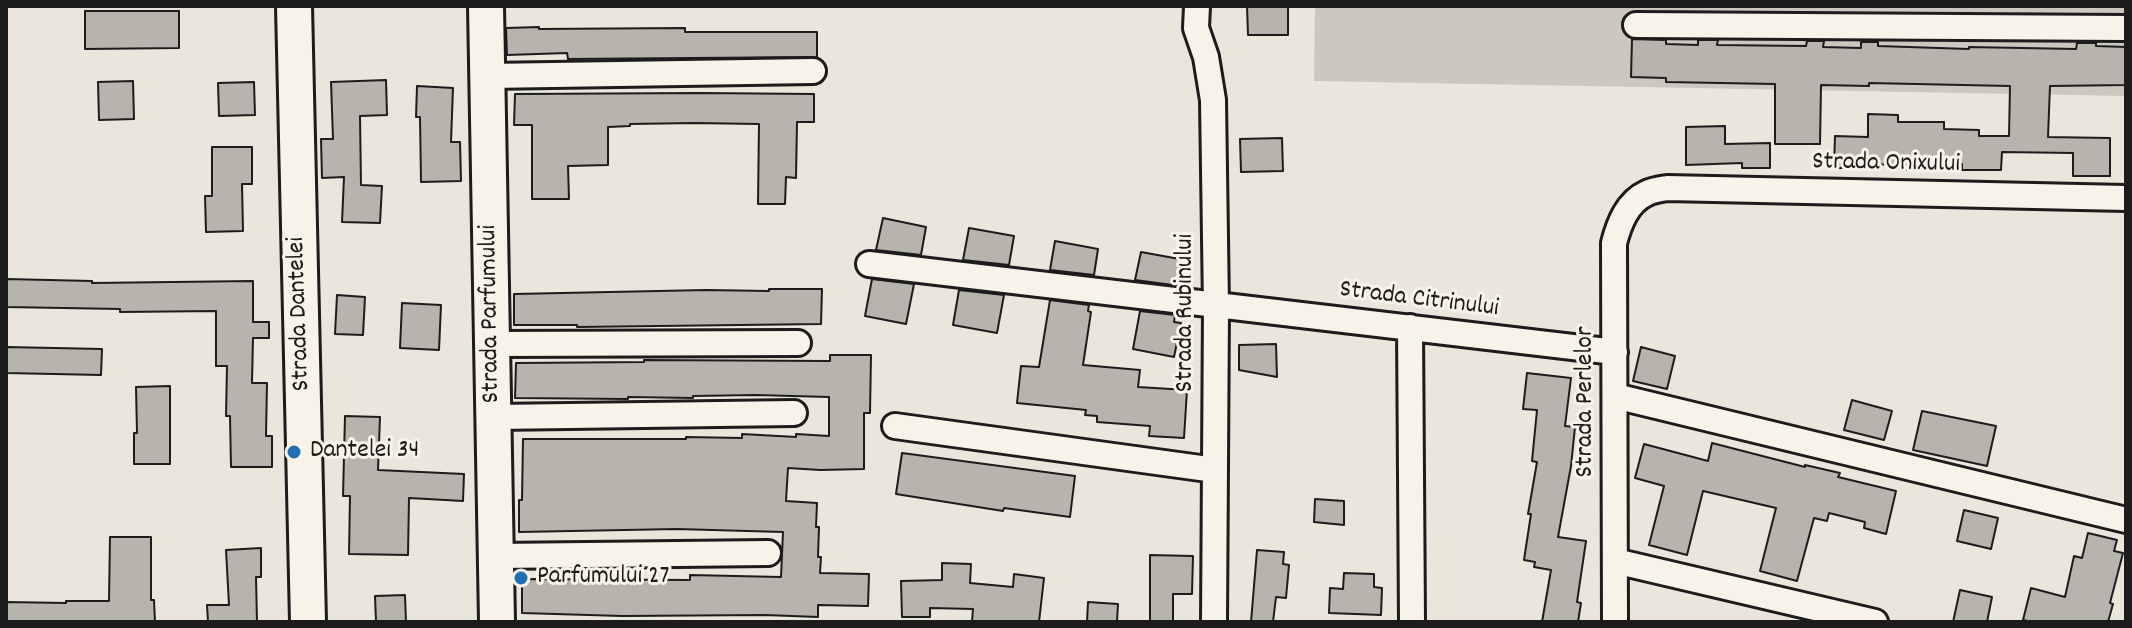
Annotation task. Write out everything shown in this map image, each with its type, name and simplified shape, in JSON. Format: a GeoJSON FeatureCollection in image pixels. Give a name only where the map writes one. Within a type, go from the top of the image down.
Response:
{"type":"FeatureCollection","features":[{"type":"Feature","properties":{"kind":"street","name":"Strada Dantelei"},"geometry":{"type":"LineString","coordinates":[[294,6],[308,622]]}},
{"type":"Feature","properties":{"kind":"street","name":"Strada Parfumului"},"geometry":{"type":"LineString","coordinates":[[486,6],[497,622]]}},
{"type":"Feature","properties":{"kind":"street","name":"Strada Rubinului"},"geometry":{"type":"LineString","coordinates":[[1197,6],[1196,28],[1206,57],[1213,100],[1216,307],[1214,622]]}},
{"type":"Feature","properties":{"kind":"street"},"geometry":{"type":"LineString","coordinates":[[1636,25],[2126,28]]}},
{"type":"Feature","properties":{"kind":"street"},"geometry":{"type":"LineString","coordinates":[[488,76],[813,71]]}},
{"type":"Feature","properties":{"kind":"street","name":"Strada Onixului"},"geometry":{"type":"LineString","coordinates":[[1646,193],[1667,188],[2126,198]]}},
{"type":"Feature","properties":{"kind":"street","name":"Strada Perlelor"},"geometry":{"type":"LineString","coordinates":[[1615,622],[1614,243],[1619,223],[1630,206],[1646,193]]}},
{"type":"Feature","properties":{"kind":"street","name":"Strada Citrinului"},"geometry":{"type":"LineString","coordinates":[[869,264],[1615,352]]}},
{"type":"Feature","properties":{"kind":"street"},"geometry":{"type":"LineString","coordinates":[[1410,327],[1412,622]]}},
{"type":"Feature","properties":{"kind":"street"},"geometry":{"type":"LineString","coordinates":[[492,344],[798,343]]}},
{"type":"Feature","properties":{"kind":"street"},"geometry":{"type":"LineString","coordinates":[[1615,396],[2126,520]]}},
{"type":"Feature","properties":{"kind":"street"},"geometry":{"type":"LineString","coordinates":[[494,417],[794,413]]}},
{"type":"Feature","properties":{"kind":"street"},"geometry":{"type":"LineString","coordinates":[[895,426],[1215,470]]}},
{"type":"Feature","properties":{"kind":"street"},"geometry":{"type":"LineString","coordinates":[[496,556],[768,553]]}},
{"type":"Feature","properties":{"kind":"street"},"geometry":{"type":"LineString","coordinates":[[1615,561],[1875,622]]}},
{"type":"Feature","properties":{"kind":"shaded area"},"geometry":{"type":"Polygon","coordinates":[[[1315,6],[2126,6],[2126,96],[1314,81],[1315,6]]]}},
{"type":"Feature","properties":{"kind":"building"},"geometry":{"type":"Polygon","coordinates":[[[1247,6],[1288,6],[1288,35],[1248,35],[1247,6]]]}},
{"type":"Feature","properties":{"kind":"building"},"geometry":{"type":"Polygon","coordinates":[[[85,11],[179,11],[179,48],[85,49],[85,11]]]}},
{"type":"Feature","properties":{"kind":"building"},"geometry":{"type":"Polygon","coordinates":[[[506,28],[817,32],[817,57],[568,59],[567,53],[507,55],[506,28]]]}},
{"type":"Feature","properties":{"kind":"building"},"geometry":{"type":"Polygon","coordinates":[[[1632,39],[1698,45],[1698,40],[1718,40],[1717,45],[1806,46],[1807,41],[1824,41],[1823,47],[1861,48],[1861,42],[1878,42],[1878,46],[1969,49],[2076,49],[2077,43],[2126,47],[2126,85],[2050,86],[2048,137],[2110,138],[2110,176],[2073,176],[2073,153],[2002,152],[2001,170],[1962,170],[1962,164],[1925,164],[1924,170],[1907,170],[1907,165],[1862,164],[1862,168],[1834,168],[1835,136],[1868,137],[1868,114],[1898,115],[1898,122],[1944,122],[1944,129],[1979,130],[1979,136],[2009,136],[2010,86],[1821,85],[1820,144],[1775,144],[1775,84],[1666,82],[1666,78],[1631,77],[1632,39]]]}},
{"type":"Feature","properties":{"kind":"building"},"geometry":{"type":"Polygon","coordinates":[[[386,80],[387,115],[360,116],[361,185],[382,186],[380,223],[342,222],[344,177],[322,178],[321,139],[333,139],[331,82],[386,80]]]}},
{"type":"Feature","properties":{"kind":"building"},"geometry":{"type":"Polygon","coordinates":[[[133,81],[134,119],[99,120],[98,82],[133,81]]]}},
{"type":"Feature","properties":{"kind":"building"},"geometry":{"type":"Polygon","coordinates":[[[254,82],[255,115],[219,116],[218,83],[254,82]]]}},
{"type":"Feature","properties":{"kind":"building"},"geometry":{"type":"Polygon","coordinates":[[[417,86],[453,88],[451,142],[460,142],[461,181],[421,182],[417,86]]]}},
{"type":"Feature","properties":{"kind":"building"},"geometry":{"type":"Polygon","coordinates":[[[515,94],[814,94],[814,122],[797,122],[796,178],[786,177],[785,204],[758,204],[759,124],[630,124],[608,127],[608,165],[568,166],[569,199],[532,199],[532,125],[514,125],[515,94]]]}},
{"type":"Feature","properties":{"kind":"building"},"geometry":{"type":"Polygon","coordinates":[[[1725,126],[1725,144],[1770,143],[1770,168],[1742,168],[1742,163],[1686,165],[1686,127],[1725,126]]]}},
{"type":"Feature","properties":{"kind":"building"},"geometry":{"type":"Polygon","coordinates":[[[1282,138],[1283,171],[1241,172],[1240,139],[1282,138]]]}},
{"type":"Feature","properties":{"kind":"building"},"geometry":{"type":"Polygon","coordinates":[[[212,147],[252,147],[252,184],[242,184],[243,231],[206,232],[205,196],[212,196],[212,147]]]}},
{"type":"Feature","properties":{"kind":"building"},"geometry":{"type":"Polygon","coordinates":[[[883,218],[926,227],[921,255],[876,250],[883,218]]]}},
{"type":"Feature","properties":{"kind":"building"},"geometry":{"type":"Polygon","coordinates":[[[969,228],[1014,236],[1009,265],[963,260],[969,228]]]}},
{"type":"Feature","properties":{"kind":"building"},"geometry":{"type":"Polygon","coordinates":[[[1055,241],[1098,249],[1094,275],[1050,270],[1055,241]]]}},
{"type":"Feature","properties":{"kind":"building"},"geometry":{"type":"Polygon","coordinates":[[[1141,252],[1185,260],[1180,286],[1135,280],[1141,252]]]}},
{"type":"Feature","properties":{"kind":"building"},"geometry":{"type":"Polygon","coordinates":[[[6,279],[92,283],[253,281],[253,322],[269,322],[269,338],[253,338],[252,383],[267,383],[266,436],[272,436],[272,467],[231,467],[230,416],[226,416],[227,366],[216,366],[216,311],[120,312],[120,309],[6,307],[6,279]]]}},
{"type":"Feature","properties":{"kind":"building"},"geometry":{"type":"Polygon","coordinates":[[[872,279],[914,284],[906,324],[865,316],[872,279]]]}},
{"type":"Feature","properties":{"kind":"building"},"geometry":{"type":"Polygon","coordinates":[[[822,289],[821,324],[514,325],[514,294],[822,289]]]}},
{"type":"Feature","properties":{"kind":"building"},"geometry":{"type":"Polygon","coordinates":[[[959,290],[1004,295],[997,333],[953,325],[959,290]]]}},
{"type":"Feature","properties":{"kind":"building"},"geometry":{"type":"Polygon","coordinates":[[[337,295],[365,297],[363,335],[335,334],[337,295]]]}},
{"type":"Feature","properties":{"kind":"building"},"geometry":{"type":"Polygon","coordinates":[[[1050,300],[1089,305],[1088,311],[1091,312],[1083,365],[1140,370],[1138,387],[1187,390],[1184,438],[1149,436],[1150,426],[1097,422],[1097,416],[1085,415],[1086,410],[1017,403],[1021,366],[1039,367],[1050,300]]]}},
{"type":"Feature","properties":{"kind":"building"},"geometry":{"type":"Polygon","coordinates":[[[402,303],[441,305],[439,350],[400,348],[402,303]]]}},
{"type":"Feature","properties":{"kind":"building"},"geometry":{"type":"Polygon","coordinates":[[[1140,311],[1175,315],[1174,322],[1181,323],[1174,357],[1133,349],[1140,311]]]}},
{"type":"Feature","properties":{"kind":"building"},"geometry":{"type":"Polygon","coordinates":[[[1276,344],[1277,377],[1239,370],[1239,345],[1276,344]]]}},
{"type":"Feature","properties":{"kind":"building"},"geometry":{"type":"Polygon","coordinates":[[[6,347],[102,349],[101,375],[6,373],[6,347]]]}},
{"type":"Feature","properties":{"kind":"building"},"geometry":{"type":"Polygon","coordinates":[[[1641,347],[1675,356],[1667,389],[1633,381],[1641,347]]]}},
{"type":"Feature","properties":{"kind":"building"},"geometry":{"type":"Polygon","coordinates":[[[830,355],[871,355],[870,413],[864,413],[864,469],[788,468],[786,501],[817,503],[820,573],[869,574],[868,606],[818,605],[818,617],[522,613],[522,579],[690,580],[690,575],[781,577],[783,532],[677,529],[519,532],[523,439],[742,438],[742,434],[829,436],[829,397],[515,398],[516,363],[830,361],[830,355]]]}},
{"type":"Feature","properties":{"kind":"building"},"geometry":{"type":"Polygon","coordinates":[[[1527,373],[1571,378],[1565,426],[1575,427],[1558,537],[1586,541],[1577,602],[1581,603],[1578,622],[1542,622],[1551,570],[1534,567],[1535,562],[1524,560],[1537,462],[1532,461],[1537,410],[1523,409],[1527,373]]]}},
{"type":"Feature","properties":{"kind":"building"},"geometry":{"type":"Polygon","coordinates":[[[170,386],[170,464],[134,464],[136,387],[170,386]]]}},
{"type":"Feature","properties":{"kind":"building"},"geometry":{"type":"Polygon","coordinates":[[[1852,400],[1892,411],[1884,440],[1844,430],[1852,400]]]}},
{"type":"Feature","properties":{"kind":"building"},"geometry":{"type":"Polygon","coordinates":[[[1922,411],[1996,426],[1987,466],[1913,450],[1922,411]]]}},
{"type":"Feature","properties":{"kind":"building"},"geometry":{"type":"Polygon","coordinates":[[[345,416],[380,417],[378,470],[464,474],[463,501],[409,498],[408,555],[349,554],[350,496],[343,496],[345,416]]]}},
{"type":"Feature","properties":{"kind":"building"},"geometry":{"type":"Polygon","coordinates":[[[1712,443],[1840,473],[1838,477],[1896,491],[1886,534],[1864,528],[1865,522],[1829,513],[1827,521],[1814,518],[1797,581],[1760,571],[1776,508],[1703,491],[1687,555],[1649,545],[1664,486],[1635,478],[1644,444],[1708,461],[1712,443]]]}},
{"type":"Feature","properties":{"kind":"building"},"geometry":{"type":"Polygon","coordinates":[[[902,453],[1075,476],[1070,517],[1004,508],[1003,511],[896,494],[902,453]]]}},
{"type":"Feature","properties":{"kind":"building"},"geometry":{"type":"Polygon","coordinates":[[[1315,499],[1344,501],[1344,525],[1314,522],[1315,499]]]}},
{"type":"Feature","properties":{"kind":"building"},"geometry":{"type":"Polygon","coordinates":[[[1964,510],[1998,518],[1991,549],[1957,541],[1964,510]]]}},
{"type":"Feature","properties":{"kind":"building"},"geometry":{"type":"Polygon","coordinates":[[[2088,533],[2117,540],[2114,551],[2123,553],[2108,622],[2023,620],[2031,588],[2065,597],[2074,556],[2082,558],[2088,533]]]}},
{"type":"Feature","properties":{"kind":"building"},"geometry":{"type":"Polygon","coordinates":[[[110,537],[151,537],[151,600],[154,600],[155,622],[6,622],[6,602],[109,601],[110,537]]]}},
{"type":"Feature","properties":{"kind":"building"},"geometry":{"type":"Polygon","coordinates":[[[261,548],[261,577],[256,577],[257,622],[208,622],[207,605],[229,605],[226,550],[261,548]]]}},
{"type":"Feature","properties":{"kind":"building"},"geometry":{"type":"Polygon","coordinates":[[[1257,550],[1284,552],[1283,564],[1289,565],[1286,598],[1276,597],[1273,622],[1251,622],[1257,550]]]}},
{"type":"Feature","properties":{"kind":"building"},"geometry":{"type":"Polygon","coordinates":[[[1150,555],[1193,556],[1192,594],[1173,594],[1173,622],[1150,622],[1150,555]]]}},
{"type":"Feature","properties":{"kind":"building"},"geometry":{"type":"Polygon","coordinates":[[[942,563],[971,564],[970,583],[1013,587],[1014,574],[1044,578],[1039,622],[972,622],[973,609],[930,608],[930,617],[902,617],[901,581],[942,580],[942,563]]]}},
{"type":"Feature","properties":{"kind":"building"},"geometry":{"type":"Polygon","coordinates":[[[1344,573],[1374,574],[1374,587],[1382,588],[1381,615],[1329,613],[1330,588],[1343,589],[1344,573]]]}},
{"type":"Feature","properties":{"kind":"building"},"geometry":{"type":"Polygon","coordinates":[[[1960,590],[1992,597],[1987,622],[1953,622],[1960,590]]]}},
{"type":"Feature","properties":{"kind":"building"},"geometry":{"type":"Polygon","coordinates":[[[405,595],[406,622],[376,622],[375,596],[405,595]]]}},
{"type":"Feature","properties":{"kind":"building"},"geometry":{"type":"Polygon","coordinates":[[[1088,602],[1118,604],[1117,622],[1087,622],[1088,602]]]}},
{"type":"Feature","properties":{"kind":"place","name":"Dantelei 34"},"geometry":{"type":"Point","coordinates":[294,452]}},
{"type":"Feature","properties":{"kind":"place","name":"Parfumului 27"},"geometry":{"type":"Point","coordinates":[521,578]}}]}
